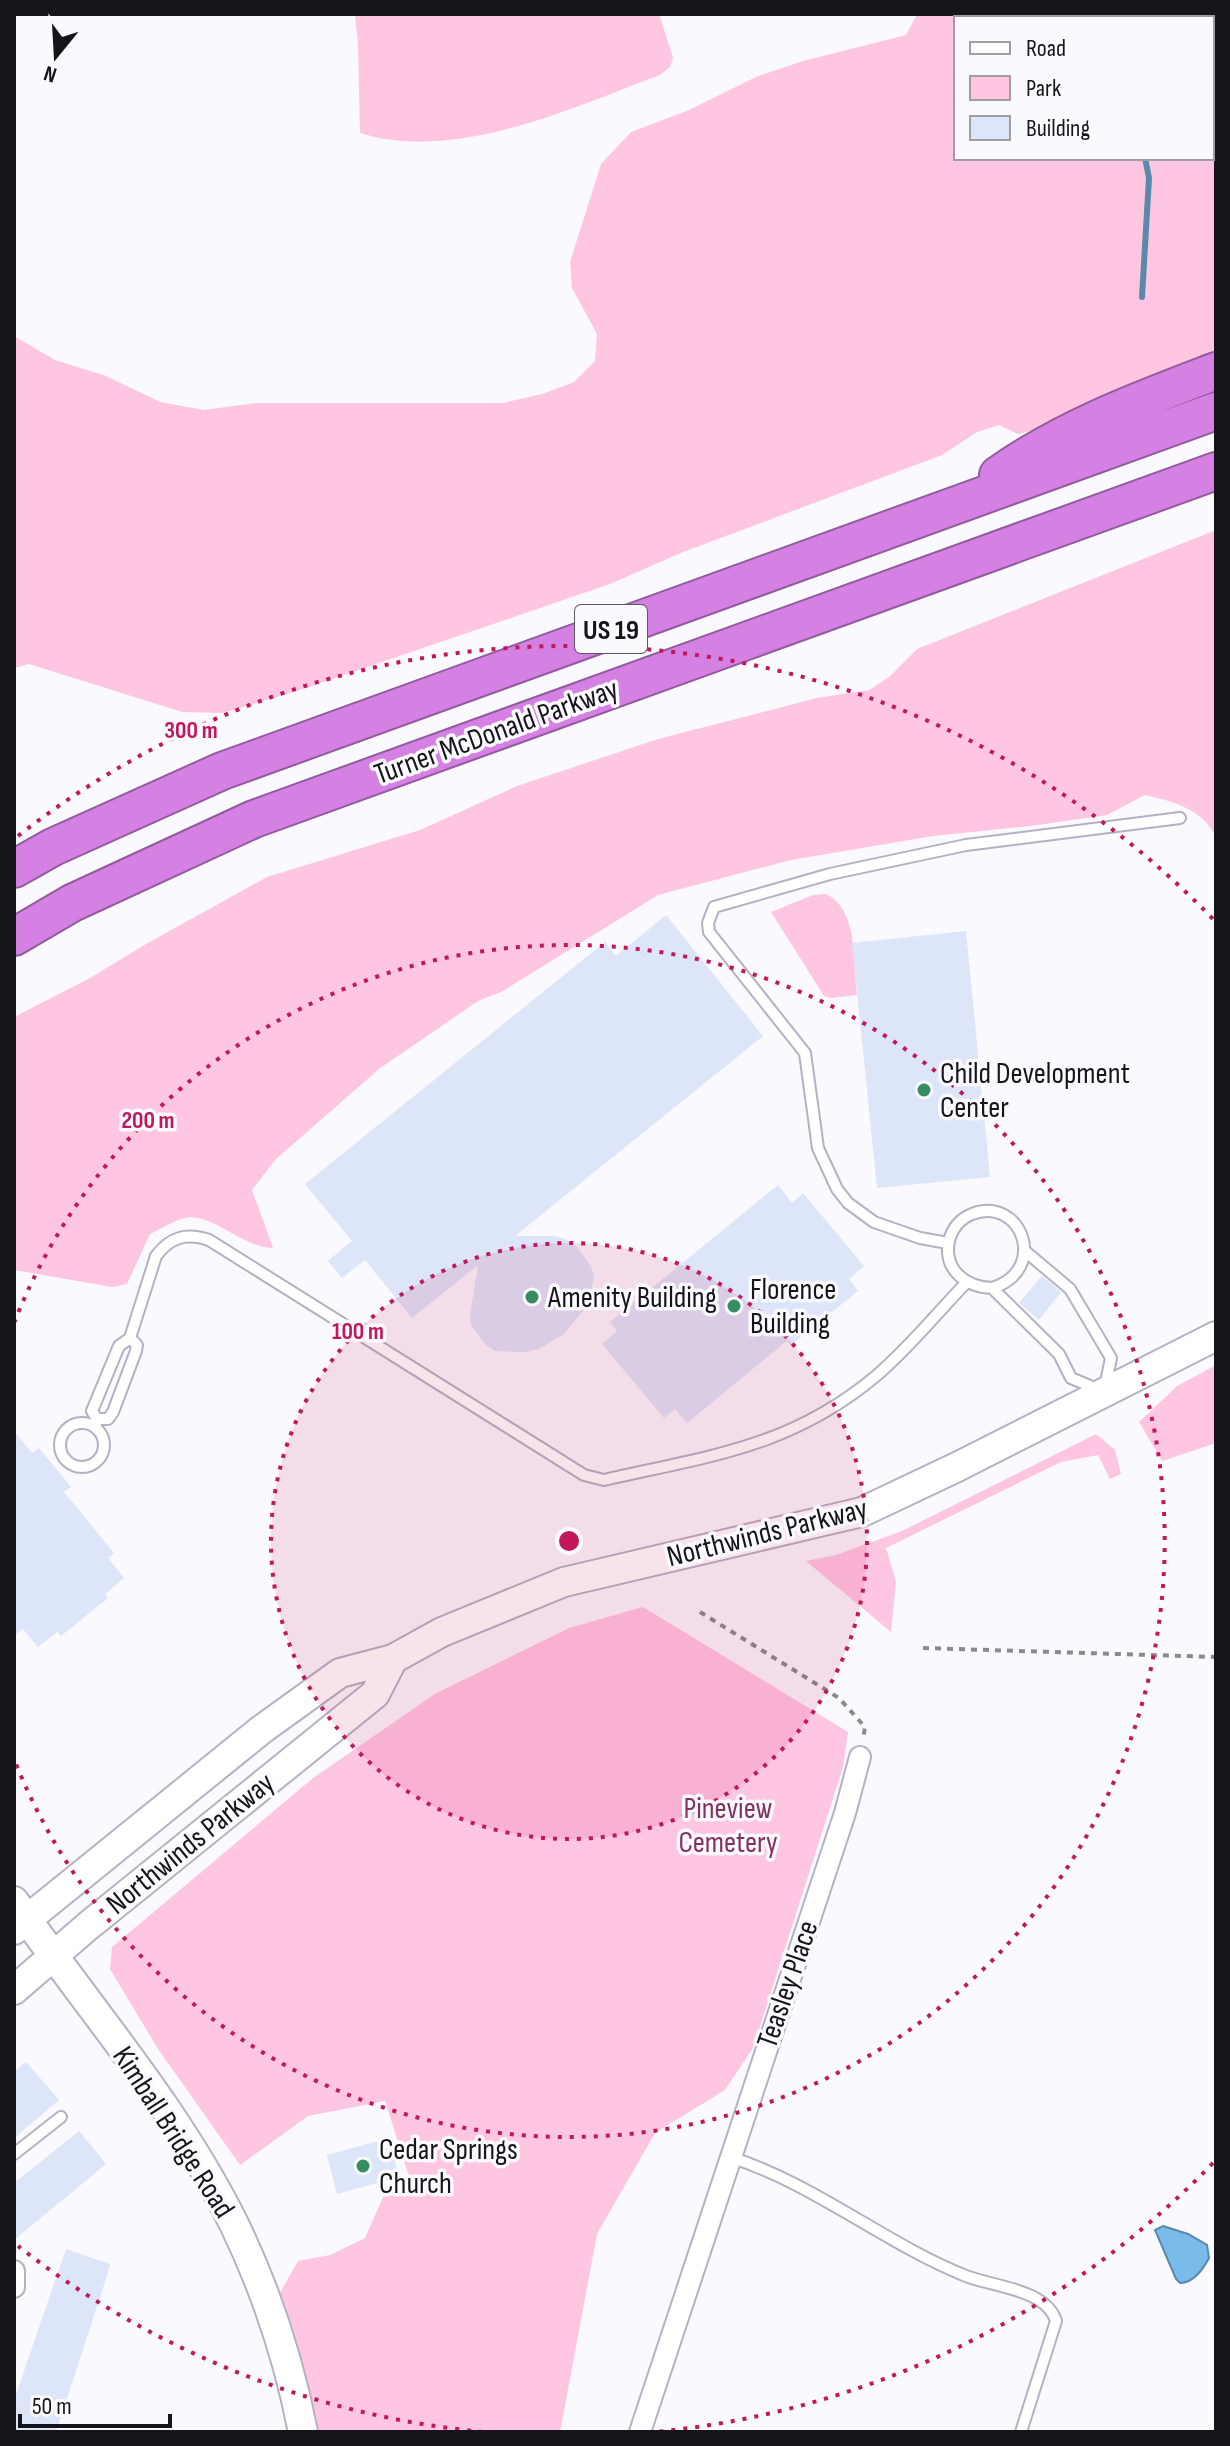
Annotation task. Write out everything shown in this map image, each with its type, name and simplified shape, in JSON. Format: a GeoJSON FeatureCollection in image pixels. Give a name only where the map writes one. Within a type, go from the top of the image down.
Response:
{"type":"FeatureCollection","features":[{"type":"Feature","properties":{"kind":"highway"},"geometry":{"type":"LineString","coordinates":[[961,504],[1026,455],[1069,432],[1216,371]]}},
{"type":"Feature","properties":{"kind":"highway","name":"Turner McDonald Parkway"},"geometry":{"type":"LineString","coordinates":[[14,869],[67,841],[222,771],[1216,411]]}},
{"type":"Feature","properties":{"kind":"highway","name":"Turner McDonald Parkway"},"geometry":{"type":"LineString","coordinates":[[14,937],[72,903],[254,819],[1216,471]]}},
{"type":"Feature","properties":{"kind":"street","name":"Northwinds Parkway"},"geometry":{"type":"LineString","coordinates":[[18,1917],[340,1673],[393,1659],[442,1632],[564,1582],[862,1512],[1216,1336]]}},
{"type":"Feature","properties":{"kind":"street","name":"Northwinds Parkway"},"geometry":{"type":"LineString","coordinates":[[14,1990],[375,1694],[393,1659]]}},
{"type":"Feature","properties":{"kind":"street","name":"Teasley Place"},"geometry":{"type":"LineString","coordinates":[[640,2432],[845,1813],[860,1757]]}},
{"type":"Feature","properties":{"kind":"street","name":"Kimball Bridge Road"},"geometry":{"type":"LineString","coordinates":[[18,1917],[54,1957],[188,2144],[233,2223],[272,2312],[303,2432]]}},
{"type":"Feature","properties":{"kind":"street"},"geometry":{"type":"LineString","coordinates":[[14,2271],[14,2287]]}},
{"type":"Feature","properties":{"kind":"lane"},"geometry":{"type":"LineString","coordinates":[[948,1243],[920,1238],[874,1222],[848,1203],[837,1189],[818,1148],[805,1053],[709,932],[710,913],[714,907],[830,874],[966,845],[1180,818]]}},
{"type":"Feature","properties":{"kind":"lane"},"geometry":{"type":"LineString","coordinates":[[989,1211],[1012,1221],[1020,1230],[1025,1251],[1022,1266],[1015,1276],[992,1288],[978,1288],[956,1274],[950,1263],[948,1243],[956,1225],[965,1217],[989,1211]]}},
{"type":"Feature","properties":{"kind":"lane"},"geometry":{"type":"LineString","coordinates":[[130,1338],[137,1345],[136,1351],[108,1419],[96,1423],[75,1423],[62,1433],[59,1448],[66,1462],[73,1466],[88,1466],[101,1457],[104,1442],[96,1423],[92,1411],[119,1346],[130,1338],[156,1256],[161,1248],[180,1236],[209,1240],[584,1475],[604,1480],[740,1450],[800,1427],[842,1402],[875,1377],[898,1357],[966,1283]]}},
{"type":"Feature","properties":{"kind":"lane"},"geometry":{"type":"LineString","coordinates":[[992,1288],[1059,1354],[1071,1378],[1104,1392],[1111,1358],[1070,1289],[1025,1251]]}},
{"type":"Feature","properties":{"kind":"lane"},"geometry":{"type":"LineString","coordinates":[[14,2154],[61,2117]]}},
{"type":"Feature","properties":{"kind":"lane"},"geometry":{"type":"LineString","coordinates":[[730,2157],[769,2169],[935,2262],[969,2277],[1028,2295],[1053,2311],[1056,2321],[1021,2432]]}},
{"type":"Feature","properties":{"kind":"path"},"geometry":{"type":"LineString","coordinates":[[700,1612],[839,1698],[865,1727],[860,1757]]}},
{"type":"Feature","properties":{"kind":"path"},"geometry":{"type":"LineString","coordinates":[[923,1648],[1216,1657]]}},
{"type":"Feature","properties":{"kind":"green space"},"geometry":{"type":"Polygon","coordinates":[[[355,14],[659,14],[673,58],[670,67],[660,75],[513,128],[435,141],[397,140],[360,133],[355,14]]]}},
{"type":"Feature","properties":{"kind":"green space"},"geometry":{"type":"Polygon","coordinates":[[[917,14],[1166,14],[1170,16],[954,16],[954,160],[1214,160],[1216,20],[1216,361],[1063,423],[1018,434],[999,425],[977,432],[942,455],[683,552],[610,584],[300,690],[223,713],[182,712],[29,664],[14,668],[14,336],[55,360],[106,376],[160,402],[204,410],[256,403],[503,403],[542,394],[574,382],[595,361],[597,334],[572,288],[570,262],[601,164],[631,132],[689,110],[758,76],[803,61],[906,35],[917,14]]]}},
{"type":"Feature","properties":{"kind":"green space"},"geometry":{"type":"Polygon","coordinates":[[[1216,530],[1216,837],[1195,813],[1145,795],[1107,815],[933,836],[791,860],[658,895],[501,992],[478,1001],[379,1069],[275,1160],[252,1190],[273,1248],[250,1242],[206,1220],[185,1218],[150,1234],[127,1284],[112,1287],[14,1270],[14,1017],[90,978],[267,877],[420,830],[517,786],[658,739],[817,698],[869,690],[889,677],[917,649],[1216,530]]]}},
{"type":"Feature","properties":{"kind":"green space"},"geometry":{"type":"Polygon","coordinates":[[[826,894],[836,901],[849,924],[857,995],[824,996],[771,912],[813,895],[826,894]]]}},
{"type":"Feature","properties":{"kind":"green space"},"geometry":{"type":"Polygon","coordinates":[[[1216,1365],[1216,1443],[1162,1461],[1139,1422],[1177,1386],[1216,1365]]]}},
{"type":"Feature","properties":{"kind":"green space"},"geometry":{"type":"Polygon","coordinates":[[[1096,1434],[1115,1450],[1121,1474],[1110,1479],[1098,1455],[1061,1462],[886,1548],[896,1582],[891,1632],[806,1561],[836,1555],[902,1531],[1096,1434]]]}},
{"type":"Feature","properties":{"kind":"green space","name":"Pineview Cemetery"},"geometry":{"type":"Polygon","coordinates":[[[643,1607],[848,1732],[843,1767],[753,2048],[725,2090],[655,2133],[597,2234],[560,2432],[316,2432],[278,2296],[298,2261],[330,2255],[365,2238],[383,2197],[412,2186],[385,2101],[308,2116],[240,2165],[158,2049],[110,1969],[112,1947],[313,1778],[435,1694],[569,1628],[643,1607]]]}},
{"type":"Feature","properties":{"kind":"water"},"geometry":{"type":"Polygon","coordinates":[[[1163,2226],[1188,2234],[1207,2245],[1209,2258],[1190,2281],[1180,2283],[1176,2279],[1155,2230],[1163,2226]]]}},
{"type":"Feature","properties":{"kind":"building"},"geometry":{"type":"Polygon","coordinates":[[[666,915],[763,1036],[515,1236],[556,1236],[567,1240],[577,1247],[591,1266],[594,1277],[589,1300],[564,1334],[539,1349],[527,1352],[495,1351],[485,1344],[471,1325],[470,1315],[478,1265],[412,1318],[365,1260],[342,1278],[328,1261],[352,1241],[305,1184],[605,942],[616,956],[666,915]]]}},
{"type":"Feature","properties":{"kind":"building","name":"Child Development Center"},"geometry":{"type":"Polygon","coordinates":[[[966,931],[990,1177],[877,1188],[852,943],[966,931]]]}},
{"type":"Feature","properties":{"kind":"building","name":"Florence Building"},"geometry":{"type":"Polygon","coordinates":[[[778,1185],[792,1203],[803,1193],[864,1266],[849,1279],[858,1291],[791,1345],[787,1341],[687,1423],[675,1409],[664,1418],[602,1344],[617,1331],[610,1322],[778,1185]]]}},
{"type":"Feature","properties":{"kind":"building"},"geometry":{"type":"Polygon","coordinates":[[[1042,1276],[1061,1292],[1039,1320],[1019,1303],[1042,1276]]]}},
{"type":"Feature","properties":{"kind":"building"},"geometry":{"type":"Polygon","coordinates":[[[14,1431],[32,1453],[39,1448],[71,1487],[64,1492],[114,1553],[108,1558],[124,1578],[105,1594],[108,1598],[61,1636],[57,1632],[38,1647],[23,1629],[14,1636],[14,1431]]]}},
{"type":"Feature","properties":{"kind":"building"},"geometry":{"type":"Polygon","coordinates":[[[26,2062],[59,2100],[14,2138],[14,2072],[26,2062]]]}},
{"type":"Feature","properties":{"kind":"building"},"geometry":{"type":"Polygon","coordinates":[[[79,2131],[106,2164],[14,2240],[14,2183],[79,2131]]]}},
{"type":"Feature","properties":{"kind":"building","name":"Cedar Springs Church"},"geometry":{"type":"Polygon","coordinates":[[[389,2138],[399,2177],[337,2194],[327,2155],[389,2138]]]}},
{"type":"Feature","properties":{"kind":"building"},"geometry":{"type":"Polygon","coordinates":[[[66,2249],[110,2264],[56,2432],[14,2432],[14,2400],[66,2249]]]}},
{"type":"Feature","properties":{"kind":"waterway"},"geometry":{"type":"LineString","coordinates":[[1142,297],[1149,178],[1145,160]]}},
{"type":"Feature","properties":{"kind":"place","name":"Child Development Center"},"geometry":{"type":"Point","coordinates":[924,1090]}},
{"type":"Feature","properties":{"kind":"place","name":"Amenity Building"},"geometry":{"type":"Point","coordinates":[532,1297]}},
{"type":"Feature","properties":{"kind":"place","name":"Florence Building"},"geometry":{"type":"Point","coordinates":[734,1306]}},
{"type":"Feature","properties":{"kind":"place","name":"Cedar Springs Church"},"geometry":{"type":"Point","coordinates":[363,2166]}}]}
